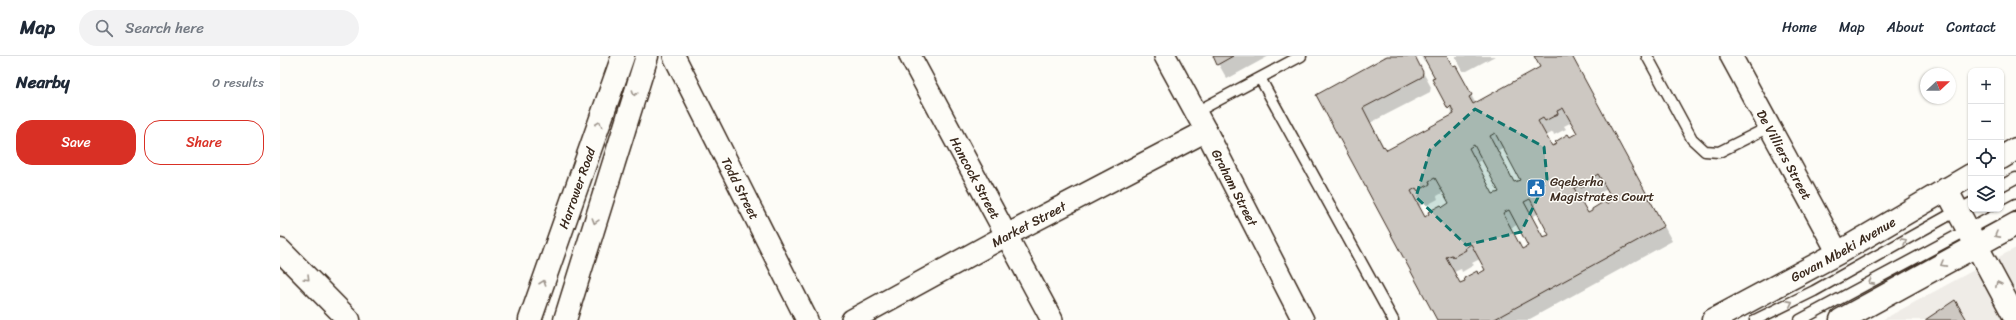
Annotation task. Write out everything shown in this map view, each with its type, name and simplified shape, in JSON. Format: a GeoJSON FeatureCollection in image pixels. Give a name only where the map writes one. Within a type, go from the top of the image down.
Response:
{"type":"FeatureCollection","features":[{"type":"Feature","properties":{"kind":"main road","name":"Harrower Road"},"geometry":{"type":"LineString","coordinates":[[530,320],[623,56]]}},
{"type":"Feature","properties":{"kind":"main road","name":"Harrower Road"},"geometry":{"type":"LineString","coordinates":[[565,320],[647,56]]}},
{"type":"Feature","properties":{"kind":"main road"},"geometry":{"type":"LineString","coordinates":[[2004,156],[2016,149]]}},
{"type":"Feature","properties":{"kind":"main road","name":"Govan Mbeki Avenue"},"geometry":{"type":"LineString","coordinates":[[1713,320],[1838,253],[1968,178]]}},
{"type":"Feature","properties":{"kind":"main road"},"geometry":{"type":"LineString","coordinates":[[1946,189],[1965,207],[1973,237],[2016,319]]}},
{"type":"Feature","properties":{"kind":"main road"},"geometry":{"type":"LineString","coordinates":[[1841,320],[1973,237],[2016,224]]}},
{"type":"Feature","properties":{"kind":"main road"},"geometry":{"type":"LineString","coordinates":[[280,250],[349,320]]}},
{"type":"Feature","properties":{"kind":"street","name":"Todd Street"},"geometry":{"type":"LineString","coordinates":[[674,56],[807,320]]}},
{"type":"Feature","properties":{"kind":"street","name":"Hancock Street"},"geometry":{"type":"LineString","coordinates":[[910,56],[1052,320]]}},
{"type":"Feature","properties":{"kind":"street","name":"Graham Street"},"geometry":{"type":"LineString","coordinates":[[1165,56],[1206,131],[1303,320]]}},
{"type":"Feature","properties":{"kind":"street","name":"De Villiers Street"},"geometry":{"type":"LineString","coordinates":[[1731,56],[1838,253]]}},
{"type":"Feature","properties":{"kind":"street","name":"Market Street"},"geometry":{"type":"LineString","coordinates":[[852,320],[1006,235],[1206,131]]}},
{"type":"Feature","properties":{"kind":"lane"},"geometry":{"type":"LineString","coordinates":[[1196,112],[1301,56]]}},
{"type":"Feature","properties":{"kind":"lane"},"geometry":{"type":"LineString","coordinates":[[1647,56],[1692,139],[1705,151],[1719,152],[1769,127]]}},
{"type":"Feature","properties":{"kind":"lane"},"geometry":{"type":"LineString","coordinates":[[1260,78],[1392,320]]}},
{"type":"Feature","properties":{"kind":"lane"},"geometry":{"type":"LineString","coordinates":[[2004,184],[2016,178]]}},
{"type":"Feature","properties":{"kind":"lane"},"geometry":{"type":"LineString","coordinates":[[1800,320],[1973,237],[2016,204]]}},
{"type":"Feature","properties":{"kind":"lane"},"geometry":{"type":"LineString","coordinates":[[1754,320],[1814,291],[1965,207]]}},
{"type":"Feature","properties":{"kind":"highlighted area"},"geometry":{"type":"Polygon","coordinates":[[[1475,109],[1544,147],[1547,179],[1521,232],[1466,245],[1416,197],[1430,150],[1475,109]]]}},
{"type":"Feature","properties":{"kind":"shaded area"},"geometry":{"type":"Polygon","coordinates":[[[2016,248],[2016,320],[1882,320],[1974,270],[2016,248]]]}},
{"type":"Feature","properties":{"kind":"building"},"geometry":{"type":"Polygon","coordinates":[[[1213,56],[1233,56],[1217,65],[1213,56]]]}},
{"type":"Feature","properties":{"kind":"building","name":"Gqeberha Magistrates Court"},"geometry":{"type":"Polygon","coordinates":[[[1387,56],[1415,56],[1423,72],[1422,77],[1363,108],[1383,147],[1384,146],[1387,150],[1454,114],[1451,106],[1448,109],[1432,79],[1435,78],[1423,56],[1447,56],[1453,67],[1456,66],[1472,95],[1469,97],[1473,104],[1540,67],[1534,56],[1572,56],[1664,226],[1493,320],[1437,320],[1316,95],[1387,56]],[[1563,108],[1557,111],[1558,114],[1545,121],[1543,118],[1538,121],[1552,146],[1557,144],[1555,142],[1568,134],[1570,137],[1577,133],[1563,108]],[[1495,133],[1490,136],[1514,182],[1520,180],[1495,133]],[[1474,145],[1469,148],[1493,194],[1499,192],[1474,145]],[[1598,174],[1592,178],[1594,180],[1581,188],[1579,185],[1574,188],[1588,213],[1605,201],[1606,204],[1613,200],[1598,174]],[[1435,178],[1429,181],[1430,184],[1418,191],[1416,188],[1411,191],[1425,217],[1429,214],[1428,212],[1441,205],[1443,207],[1449,203],[1435,178]],[[1530,199],[1524,202],[1543,237],[1549,235],[1530,199]],[[1509,210],[1503,213],[1522,249],[1528,246],[1509,210]],[[1471,244],[1465,248],[1466,250],[1453,257],[1452,255],[1446,257],[1460,283],[1465,281],[1464,278],[1477,271],[1478,274],[1485,270],[1471,244]]]}},
{"type":"Feature","properties":{"kind":"building"},"geometry":{"type":"Polygon","coordinates":[[[1955,300],[1967,320],[1925,320],[1955,300]]]}},
{"type":"Feature","properties":{"kind":"place","name":"Gqeberha Magistrates Court"},"geometry":{"type":"Point","coordinates":[1536,188]}}]}
